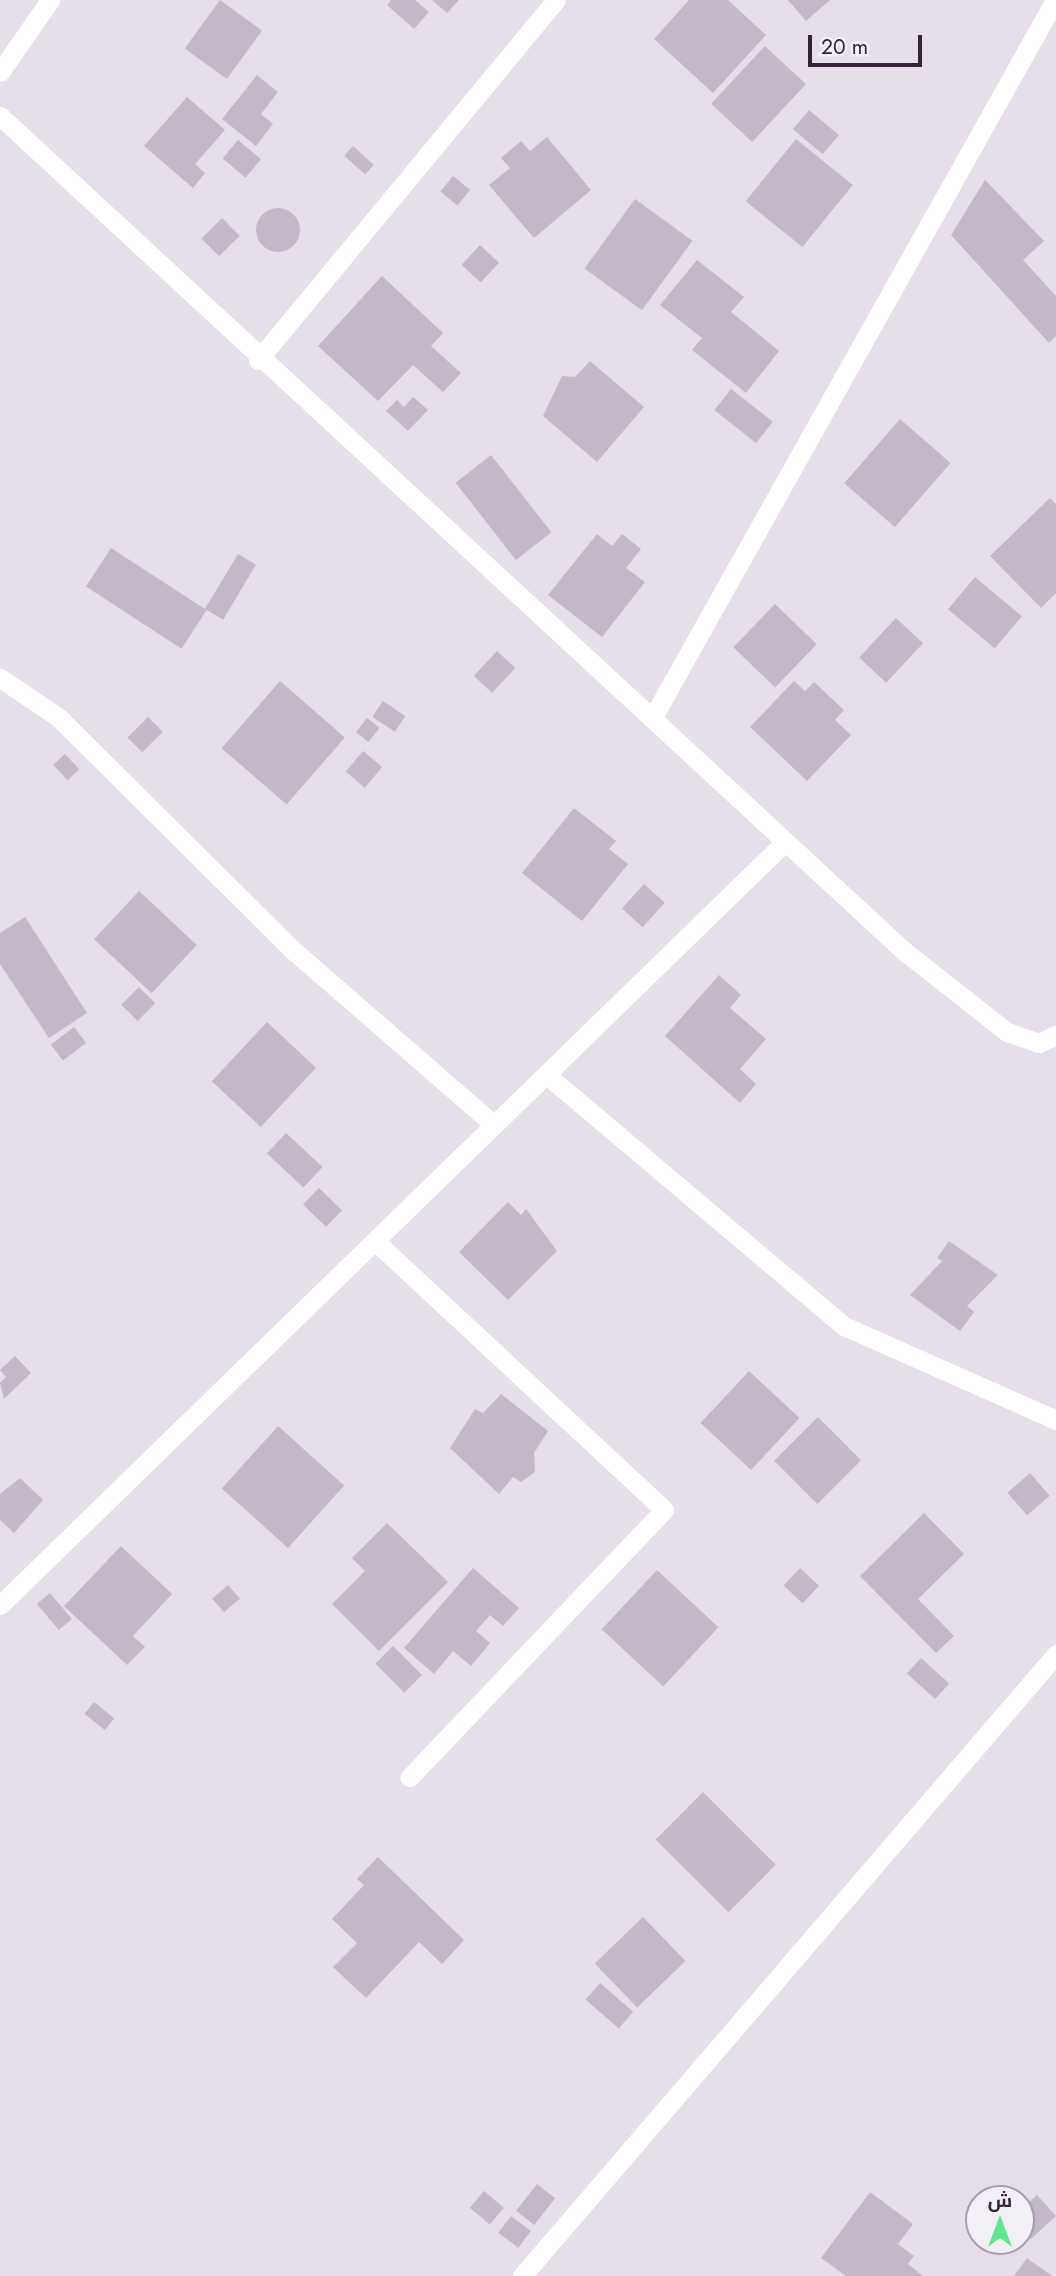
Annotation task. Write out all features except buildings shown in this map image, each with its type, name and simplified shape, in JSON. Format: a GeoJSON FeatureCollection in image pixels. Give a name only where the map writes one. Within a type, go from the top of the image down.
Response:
{"type":"FeatureCollection","features":[{"type":"Feature","properties":{"kind":"street"},"geometry":{"type":"LineString","coordinates":[[0,72],[50,0]]}},
{"type":"Feature","properties":{"kind":"street"},"geometry":{"type":"LineString","coordinates":[[258,360],[556,0]]}},
{"type":"Feature","properties":{"kind":"street"},"geometry":{"type":"LineString","coordinates":[[653,717],[1055,0]]}},
{"type":"Feature","properties":{"kind":"street"},"geometry":{"type":"LineString","coordinates":[[0,116],[258,360],[653,717],[904,951],[1007,1032],[1039,1043],[1056,1035]]}},
{"type":"Feature","properties":{"kind":"street"},"geometry":{"type":"LineString","coordinates":[[0,678],[58,717],[294,951],[494,1125]]}},
{"type":"Feature","properties":{"kind":"street"},"geometry":{"type":"LineString","coordinates":[[0,1605],[494,1125],[548,1076],[785,842]]}},
{"type":"Feature","properties":{"kind":"street"},"geometry":{"type":"LineString","coordinates":[[548,1076],[844,1326],[1056,1420]]}},
{"type":"Feature","properties":{"kind":"street"},"geometry":{"type":"LineString","coordinates":[[376,1242],[664,1510],[410,1777]]}},
{"type":"Feature","properties":{"kind":"street"},"geometry":{"type":"LineString","coordinates":[[522,2276],[1056,1654]]}}]}
